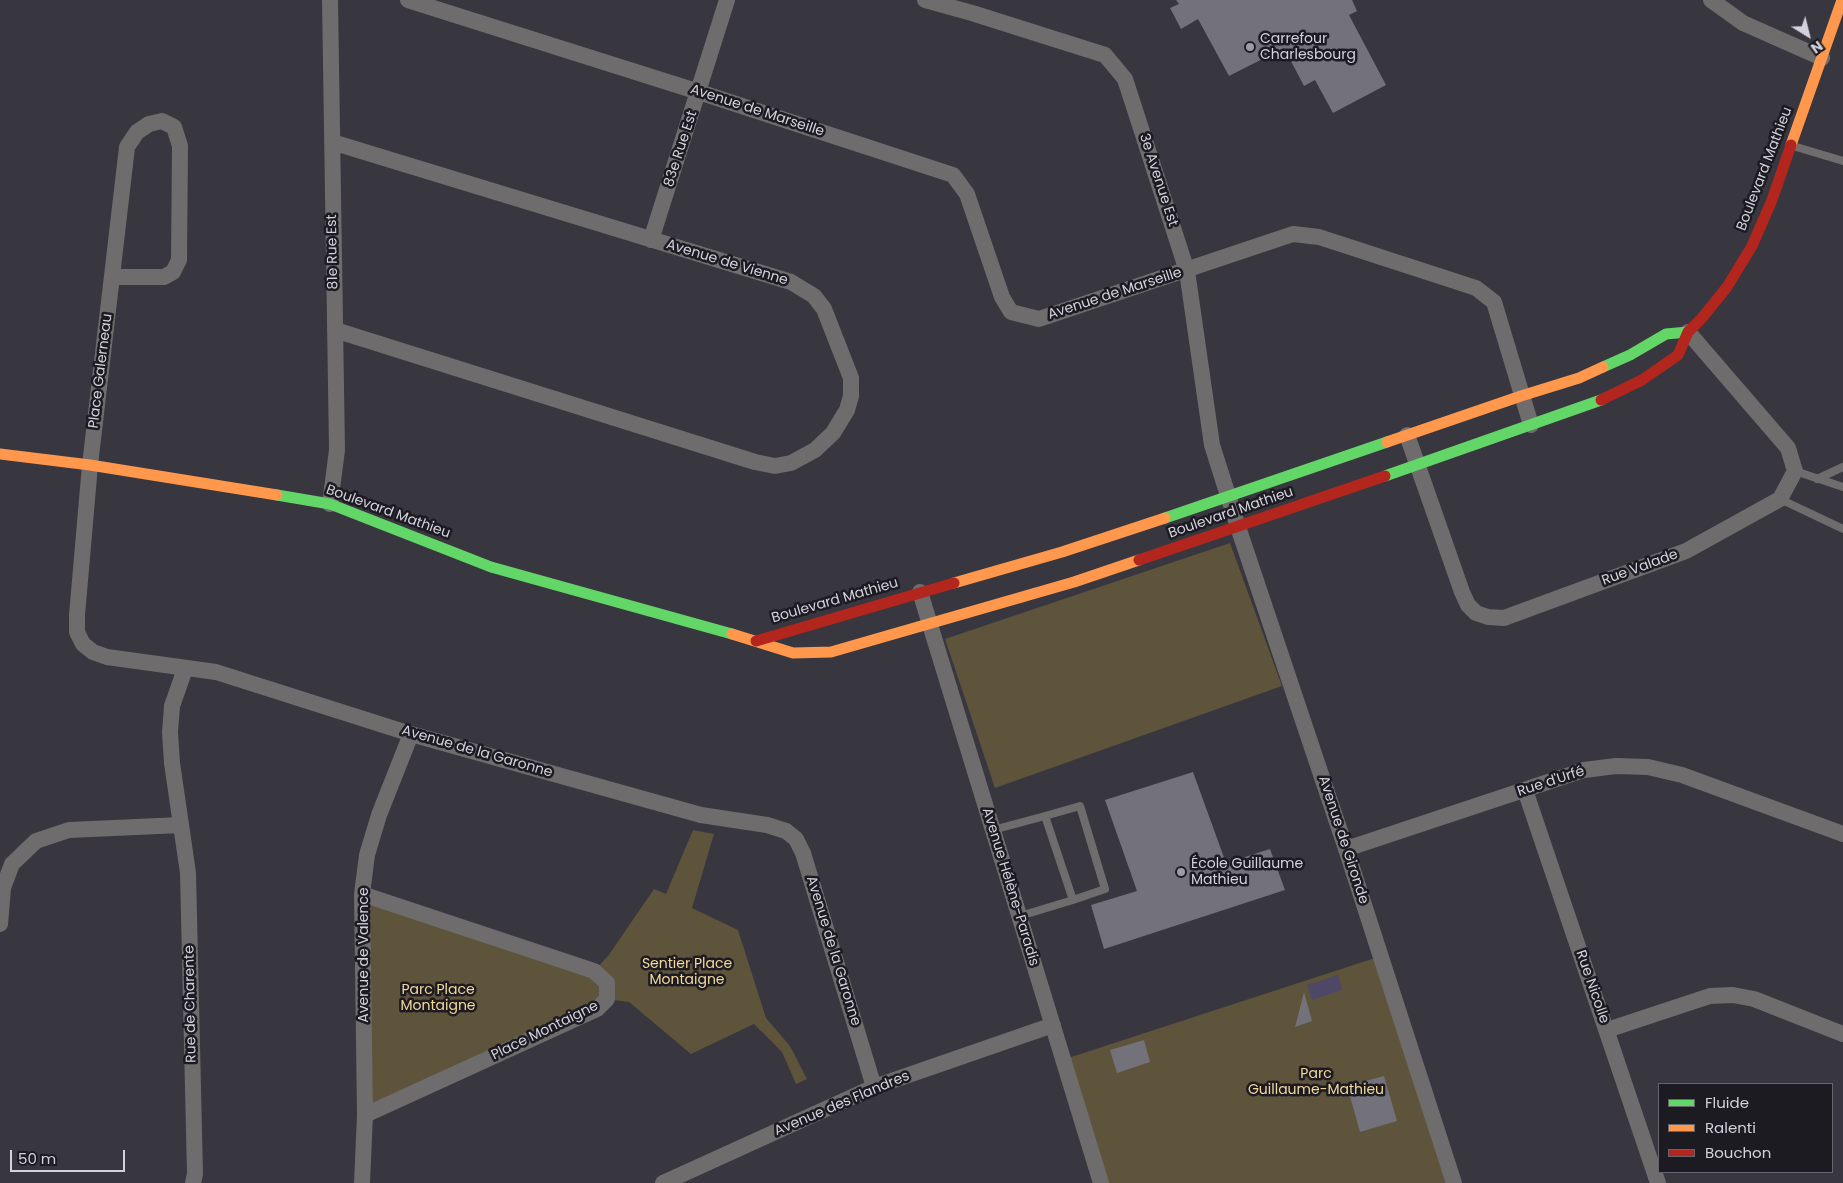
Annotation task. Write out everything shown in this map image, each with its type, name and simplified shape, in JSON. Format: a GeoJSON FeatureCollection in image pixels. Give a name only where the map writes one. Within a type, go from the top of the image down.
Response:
{"type":"FeatureCollection","features":[{"type":"Feature","properties":{"kind":"street","name":"81e Rue Est"},"geometry":{"type":"LineString","coordinates":[[330,0],[337,450],[330,504]]}},
{"type":"Feature","properties":{"kind":"street","name":"Avenue de Marseille"},"geometry":{"type":"LineString","coordinates":[[408,0],[699,92],[952,176],[967,194],[1002,297],[1010,312],[1040,319],[1293,234],[1319,237],[1476,288],[1494,302],[1531,425]]}},
{"type":"Feature","properties":{"kind":"street","name":"83e Rue Est"},"geometry":{"type":"LineString","coordinates":[[651,240],[727,0]]}},
{"type":"Feature","properties":{"kind":"street","name":"3e Avenue Est"},"geometry":{"type":"LineString","coordinates":[[925,0],[974,6],[1105,56],[1125,79],[1187,271],[1212,445],[1229,497]]}},
{"type":"Feature","properties":{"kind":"street"},"geometry":{"type":"LineString","coordinates":[[1711,0],[1743,23],[1822,58]]}},
{"type":"Feature","properties":{"kind":"street","name":"Boulevard Mathieu"},"geometry":{"type":"LineString","coordinates":[[0,454],[90,465],[330,504],[491,567],[794,653],[832,652],[1074,582],[1238,527],[1592,404],[1642,380],[1678,355],[1688,332],[1727,287],[1752,246],[1772,200],[1842,0]]}},
{"type":"Feature","properties":{"kind":"street","name":"Place Galerneau"},"geometry":{"type":"LineString","coordinates":[[90,465],[127,147],[137,132],[149,124],[162,121],[174,128],[180,146],[179,260],[173,272],[164,277],[113,277]]}},
{"type":"Feature","properties":{"kind":"street","name":"Avenue de Vienne"},"geometry":{"type":"LineString","coordinates":[[332,142],[791,282],[814,296],[824,308],[851,378],[851,396],[847,410],[833,433],[815,450],[791,463],[775,466],[755,462],[335,330]]}},
{"type":"Feature","properties":{"kind":"street"},"geometry":{"type":"LineString","coordinates":[[1688,332],[1788,448],[1795,471],[1780,499]]}},
{"type":"Feature","properties":{"kind":"street","name":"Boulevard Mathieu"},"geometry":{"type":"LineString","coordinates":[[756,641],[1062,552],[1229,497],[1521,396],[1579,378],[1630,355],[1666,334],[1688,332]]}},
{"type":"Feature","properties":{"kind":"street","name":"Rue Valade"},"geometry":{"type":"LineString","coordinates":[[1407,435],[1468,606],[1476,613],[1488,617],[1504,618],[1686,551],[1780,499]]}},
{"type":"Feature","properties":{"kind":"street","name":"Avenue de la Garonne"},"geometry":{"type":"LineString","coordinates":[[90,465],[76,615],[77,632],[83,644],[93,652],[107,657],[216,672],[411,734],[701,815],[767,825],[786,830],[796,839],[803,853],[874,1087]]}},
{"type":"Feature","properties":{"kind":"street","name":"Avenue de Gironde"},"geometry":{"type":"LineString","coordinates":[[1229,497],[1346,848],[1454,1183]]}},
{"type":"Feature","properties":{"kind":"street","name":"Avenue Hélène-Paradis"},"geometry":{"type":"LineString","coordinates":[[920,592],[1101,1183]]}},
{"type":"Feature","properties":{"kind":"street","name":"Rue de Charente"},"geometry":{"type":"LineString","coordinates":[[185,669],[172,706],[170,732],[172,763],[188,872],[194,1183]]}},
{"type":"Feature","properties":{"kind":"street","name":"Avenue de Valence"},"geometry":{"type":"LineString","coordinates":[[362,1183],[364,1115],[362,894],[367,854],[379,815],[411,734]]}},
{"type":"Feature","properties":{"kind":"street","name":"Rue d'Urfé"},"geometry":{"type":"LineString","coordinates":[[1346,848],[1584,770],[1616,766],[1648,767],[1682,775],[1843,834]]}},
{"type":"Feature","properties":{"kind":"street","name":"Rue Nicolle"},"geometry":{"type":"LineString","coordinates":[[1525,790],[1658,1183]]}},
{"type":"Feature","properties":{"kind":"street"},"geometry":{"type":"LineString","coordinates":[[0,924],[3,888],[12,864],[36,841],[70,830],[181,825]]}},
{"type":"Feature","properties":{"kind":"street","name":"Place Montaigne"},"geometry":{"type":"LineString","coordinates":[[362,894],[594,971],[607,983],[607,999],[597,1009],[364,1115]]}},
{"type":"Feature","properties":{"kind":"street"},"geometry":{"type":"LineString","coordinates":[[1606,1030],[1710,996],[1733,994],[1754,999],[1843,1034]]}},
{"type":"Feature","properties":{"kind":"street","name":"Avenue des Flandres"},"geometry":{"type":"LineString","coordinates":[[663,1183],[874,1087],[1053,1025]]}},
{"type":"Feature","properties":{"kind":"lane"},"geometry":{"type":"LineString","coordinates":[[1791,146],[1843,161]]}},
{"type":"Feature","properties":{"kind":"lane"},"geometry":{"type":"LineString","coordinates":[[1817,479],[1843,467]]}},
{"type":"Feature","properties":{"kind":"lane"},"geometry":{"type":"LineString","coordinates":[[1795,471],[1843,487]]}},
{"type":"Feature","properties":{"kind":"lane"},"geometry":{"type":"LineString","coordinates":[[1780,499],[1843,529]]}},
{"type":"Feature","properties":{"kind":"lane"},"geometry":{"type":"LineString","coordinates":[[992,830],[1080,806],[1105,889],[1020,916]]}},
{"type":"Feature","properties":{"kind":"lane"},"geometry":{"type":"LineString","coordinates":[[1045,816],[1073,900]]}},
{"type":"Feature","properties":{"kind":"green space"},"geometry":{"type":"Polygon","coordinates":[[[1230,543],[1282,686],[995,788],[945,639],[1230,543]]]}},
{"type":"Feature","properties":{"kind":"green space","name":"Parc Place Montaigne"},"geometry":{"type":"Polygon","coordinates":[[[693,830],[714,834],[692,908],[738,930],[766,1018],[790,1046],[807,1079],[796,1084],[782,1052],[754,1024],[691,1054],[629,1002],[607,999],[365,1115],[362,894],[594,971],[608,956],[654,889],[666,894],[693,830]]]}},
{"type":"Feature","properties":{"kind":"green space","name":"Parc Guillaume-Mathieu"},"geometry":{"type":"Polygon","coordinates":[[[1381,956],[1454,1183],[1101,1183],[1062,1060],[1381,956]]]}},
{"type":"Feature","properties":{"kind":"shaded area"},"geometry":{"type":"Polygon","coordinates":[[[1338,975],[1342,990],[1312,1000],[1307,985],[1338,975]]]}},
{"type":"Feature","properties":{"kind":"building"},"geometry":{"type":"Polygon","coordinates":[[[1176,0],[1352,0],[1357,11],[1349,15],[1386,85],[1333,113],[1315,80],[1304,86],[1284,48],[1229,76],[1198,19],[1181,29],[1170,8],[1179,4],[1176,0]]]}},
{"type":"Feature","properties":{"kind":"building"},"geometry":{"type":"Polygon","coordinates":[[[1193,772],[1226,863],[1270,849],[1285,890],[1104,949],[1091,905],[1137,891],[1105,800],[1193,772]]]}},
{"type":"Feature","properties":{"kind":"building"},"geometry":{"type":"Polygon","coordinates":[[[1304,992],[1312,1021],[1295,1027],[1304,992]]]}},
{"type":"Feature","properties":{"kind":"building"},"geometry":{"type":"Polygon","coordinates":[[[1144,1040],[1150,1062],[1117,1073],[1110,1050],[1144,1040]]]}},
{"type":"Feature","properties":{"kind":"building"},"geometry":{"type":"Polygon","coordinates":[[[1384,1076],[1397,1121],[1360,1132],[1347,1086],[1384,1076]]]}},
{"type":"Feature","properties":{"kind":"traffic: fast"},"geometry":{"type":"LineString","coordinates":[[1603,367],[1630,355],[1666,334],[1688,332]]}},
{"type":"Feature","properties":{"kind":"traffic: fast"},"geometry":{"type":"LineString","coordinates":[[1385,476],[1601,400]]}},
{"type":"Feature","properties":{"kind":"traffic: fast"},"geometry":{"type":"LineString","coordinates":[[1165,518],[1387,442]]}},
{"type":"Feature","properties":{"kind":"traffic: fast"},"geometry":{"type":"LineString","coordinates":[[277,495],[330,504],[491,567],[732,634]]}},
{"type":"Feature","properties":{"kind":"traffic: slow"},"geometry":{"type":"LineString","coordinates":[[1791,145],[1842,0]]}},
{"type":"Feature","properties":{"kind":"traffic: slow"},"geometry":{"type":"LineString","coordinates":[[1387,442],[1579,378],[1603,367]]}},
{"type":"Feature","properties":{"kind":"traffic: slow"},"geometry":{"type":"LineString","coordinates":[[0,454],[90,465],[277,495]]}},
{"type":"Feature","properties":{"kind":"traffic: slow"},"geometry":{"type":"LineString","coordinates":[[954,583],[1062,552],[1165,518]]}},
{"type":"Feature","properties":{"kind":"traffic: slow"},"geometry":{"type":"LineString","coordinates":[[732,634],[793,653],[831,652],[1074,582],[1139,560]]}},
{"type":"Feature","properties":{"kind":"traffic: jam"},"geometry":{"type":"LineString","coordinates":[[1601,400],[1642,380],[1678,355],[1688,332],[1727,287],[1752,246],[1772,200],[1791,145]]}},
{"type":"Feature","properties":{"kind":"traffic: jam"},"geometry":{"type":"LineString","coordinates":[[1139,560],[1385,476]]}},
{"type":"Feature","properties":{"kind":"traffic: jam"},"geometry":{"type":"LineString","coordinates":[[756,641],[954,583]]}},
{"type":"Feature","properties":{"kind":"place","name":"Carrefour Charlesbourg"},"geometry":{"type":"Point","coordinates":[1250,47]}},
{"type":"Feature","properties":{"kind":"place","name":"École Guillaume Mathieu"},"geometry":{"type":"Point","coordinates":[1181,872]}},
{"type":"Feature","properties":{"kind":"park label","name":"Sentier Place Montaigne"},"geometry":{"type":"Point","coordinates":[687,972]}}]}
